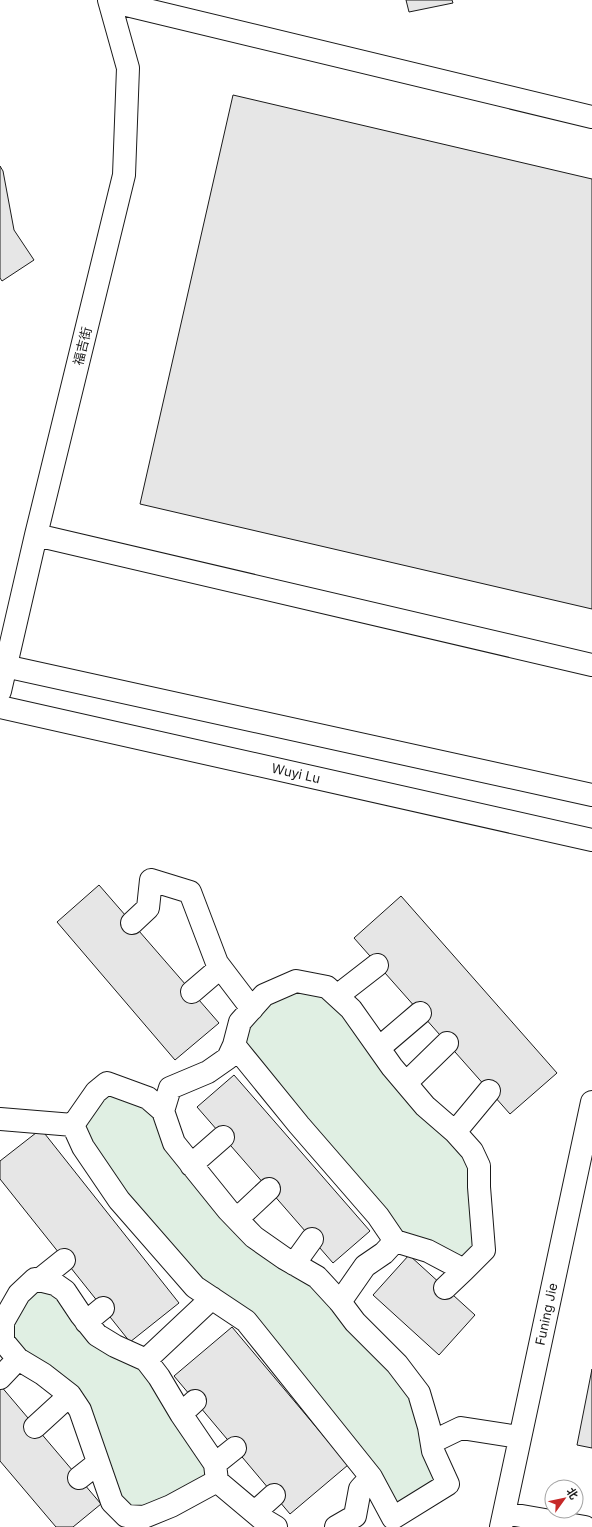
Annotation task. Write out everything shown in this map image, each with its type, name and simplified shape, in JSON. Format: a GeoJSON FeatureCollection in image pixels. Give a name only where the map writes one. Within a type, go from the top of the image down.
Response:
{"type":"FeatureCollection","features":[{"type":"Feature","properties":{"kind":"street"},"geometry":{"type":"LineString","coordinates":[[110,0],[592,117]]}},
{"type":"Feature","properties":{"kind":"street","name":"福吉街"},"geometry":{"type":"LineString","coordinates":[[0,690],[3,666],[124,175],[128,68],[110,0]]}},
{"type":"Feature","properties":{"kind":"street"},"geometry":{"type":"LineString","coordinates":[[36,535],[592,665]]}},
{"type":"Feature","properties":{"kind":"street"},"geometry":{"type":"LineString","coordinates":[[3,666],[592,795]]}},
{"type":"Feature","properties":{"kind":"street","name":"Wuyi Lu"},"geometry":{"type":"LineString","coordinates":[[0,707],[592,840]]}},
{"type":"Feature","properties":{"kind":"street"},"geometry":{"type":"LineString","coordinates":[[132,923],[148,908],[151,880],[190,892],[217,963],[252,1009]]}},
{"type":"Feature","properties":{"kind":"street"},"geometry":{"type":"LineString","coordinates":[[337,996],[377,965]]}},
{"type":"Feature","properties":{"kind":"street"},"geometry":{"type":"LineString","coordinates":[[192,992],[220,968]]}},
{"type":"Feature","properties":{"kind":"street"},"geometry":{"type":"LineString","coordinates":[[163,1111],[170,1088],[208,1072],[228,1058],[234,1045],[240,1022],[264,995],[296,981],[328,987],[351,1009],[379,1048],[425,1106],[455,1132],[472,1151],[479,1166],[484,1250],[445,1288]]}},
{"type":"Feature","properties":{"kind":"street"},"geometry":{"type":"LineString","coordinates":[[379,1048],[420,1013]]}},
{"type":"Feature","properties":{"kind":"street"},"geometry":{"type":"LineString","coordinates":[[406,1083],[447,1043]]}},
{"type":"Feature","properties":{"kind":"street"},"geometry":{"type":"LineString","coordinates":[[234,1045],[299,1125],[378,1216],[395,1241],[428,1251],[464,1270]]}},
{"type":"Feature","properties":{"kind":"street"},"geometry":{"type":"LineString","coordinates":[[107,1083],[148,1098],[163,1111],[174,1143],[237,1220],[254,1237],[317,1278],[340,1302],[355,1322],[397,1364],[419,1393],[429,1428],[433,1451],[448,1484],[396,1523],[371,1477],[246,1321],[195,1287],[119,1200],[83,1147],[73,1125],[96,1092],[107,1083]]}},
{"type":"Feature","properties":{"kind":"street"},"geometry":{"type":"LineString","coordinates":[[455,1132],[489,1091]]}},
{"type":"Feature","properties":{"kind":"street","name":"Funing Jie"},"geometry":{"type":"LineString","coordinates":[[502,1520],[592,1102]]}},
{"type":"Feature","properties":{"kind":"street"},"geometry":{"type":"LineString","coordinates":[[0,1119],[73,1125]]}},
{"type":"Feature","properties":{"kind":"street"},"geometry":{"type":"LineString","coordinates":[[191,1165],[223,1137]]}},
{"type":"Feature","properties":{"kind":"street"},"geometry":{"type":"LineString","coordinates":[[237,1220],[269,1190]]}},
{"type":"Feature","properties":{"kind":"street"},"geometry":{"type":"LineString","coordinates":[[294,1264],[312,1239]]}},
{"type":"Feature","properties":{"kind":"street"},"geometry":{"type":"LineString","coordinates":[[340,1302],[365,1266],[384,1253],[395,1241]]}},
{"type":"Feature","properties":{"kind":"street"},"geometry":{"type":"LineString","coordinates":[[39,1280],[64,1260]]}},
{"type":"Feature","properties":{"kind":"street"},"geometry":{"type":"LineString","coordinates":[[234,1448],[216,1473],[164,1509],[144,1517],[126,1516],[112,1502],[80,1410],[70,1395],[43,1374],[18,1359],[3,1341],[3,1322],[19,1294],[35,1279],[55,1284],[65,1291],[86,1322],[97,1335],[115,1346],[146,1360],[188,1407],[216,1473],[261,1518],[276,1527]]}},
{"type":"Feature","properties":{"kind":"street"},"geometry":{"type":"LineString","coordinates":[[146,1360],[212,1298]]}},
{"type":"Feature","properties":{"kind":"street"},"geometry":{"type":"LineString","coordinates":[[86,1322],[103,1308]]}},
{"type":"Feature","properties":{"kind":"street"},"geometry":{"type":"LineString","coordinates":[[0,1378],[18,1359]]}},
{"type":"Feature","properties":{"kind":"street"},"geometry":{"type":"LineString","coordinates":[[35,1426],[70,1395]]}},
{"type":"Feature","properties":{"kind":"street"},"geometry":{"type":"LineString","coordinates":[[432,1442],[461,1428],[519,1437]]}},
{"type":"Feature","properties":{"kind":"street"},"geometry":{"type":"LineString","coordinates":[[79,1478],[98,1463]]}},
{"type":"Feature","properties":{"kind":"street"},"geometry":{"type":"LineString","coordinates":[[336,1527],[355,1516],[360,1489],[371,1477]]}},
{"type":"Feature","properties":{"kind":"street"},"geometry":{"type":"LineString","coordinates":[[255,1512],[274,1495]]}},
{"type":"Feature","properties":{"kind":"street"},"geometry":{"type":"LineString","coordinates":[[502,1520],[585,1527]]}},
{"type":"Feature","properties":{"kind":"green space"},"geometry":{"type":"Polygon","coordinates":[[[295,985],[325,993],[474,1167],[480,1246],[463,1263],[396,1237],[238,1043],[243,1024],[295,985]]]}},
{"type":"Feature","properties":{"kind":"green space"},"geometry":{"type":"Polygon","coordinates":[[[109,1088],[146,1102],[171,1147],[315,1282],[415,1396],[444,1483],[395,1514],[200,1283],[90,1148],[83,1112],[109,1088]]]}},
{"type":"Feature","properties":{"kind":"green space"},"geometry":{"type":"Polygon","coordinates":[[[35,1284],[54,1287],[143,1362],[214,1478],[128,1513],[84,1411],[7,1341],[21,1298],[35,1284]]]}},
{"type":"Feature","properties":{"kind":"building"},"geometry":{"type":"Polygon","coordinates":[[[406,0],[452,0],[453,3],[409,12],[406,0]]]}},
{"type":"Feature","properties":{"kind":"building"},"geometry":{"type":"Polygon","coordinates":[[[233,95],[592,179],[592,609],[140,504],[233,95]]]}},
{"type":"Feature","properties":{"kind":"building"},"geometry":{"type":"Polygon","coordinates":[[[0,166],[3,171],[14,230],[34,260],[2,281],[0,278],[0,166]]]}},
{"type":"Feature","properties":{"kind":"building"},"geometry":{"type":"Polygon","coordinates":[[[99,885],[219,1023],[175,1060],[57,922],[99,885]]]}},
{"type":"Feature","properties":{"kind":"building"},"geometry":{"type":"Polygon","coordinates":[[[401,896],[557,1073],[510,1114],[354,938],[401,896]]]}},
{"type":"Feature","properties":{"kind":"building"},"geometry":{"type":"Polygon","coordinates":[[[234,1075],[370,1231],[333,1263],[197,1107],[234,1075]]]}},
{"type":"Feature","properties":{"kind":"building"},"geometry":{"type":"Polygon","coordinates":[[[41,1129],[179,1303],[130,1342],[0,1179],[0,1161],[41,1129]]]}},
{"type":"Feature","properties":{"kind":"building"},"geometry":{"type":"Polygon","coordinates":[[[409,1255],[475,1315],[439,1355],[373,1295],[409,1255]]]}},
{"type":"Feature","properties":{"kind":"building"},"geometry":{"type":"Polygon","coordinates":[[[232,1327],[348,1465],[290,1514],[174,1376],[232,1327]]]}},
{"type":"Feature","properties":{"kind":"building"},"geometry":{"type":"Polygon","coordinates":[[[592,1369],[592,1448],[577,1445],[592,1369]]]}},
{"type":"Feature","properties":{"kind":"building"},"geometry":{"type":"Polygon","coordinates":[[[0,1385],[101,1504],[73,1527],[56,1527],[0,1461],[0,1385]]]}}]}
